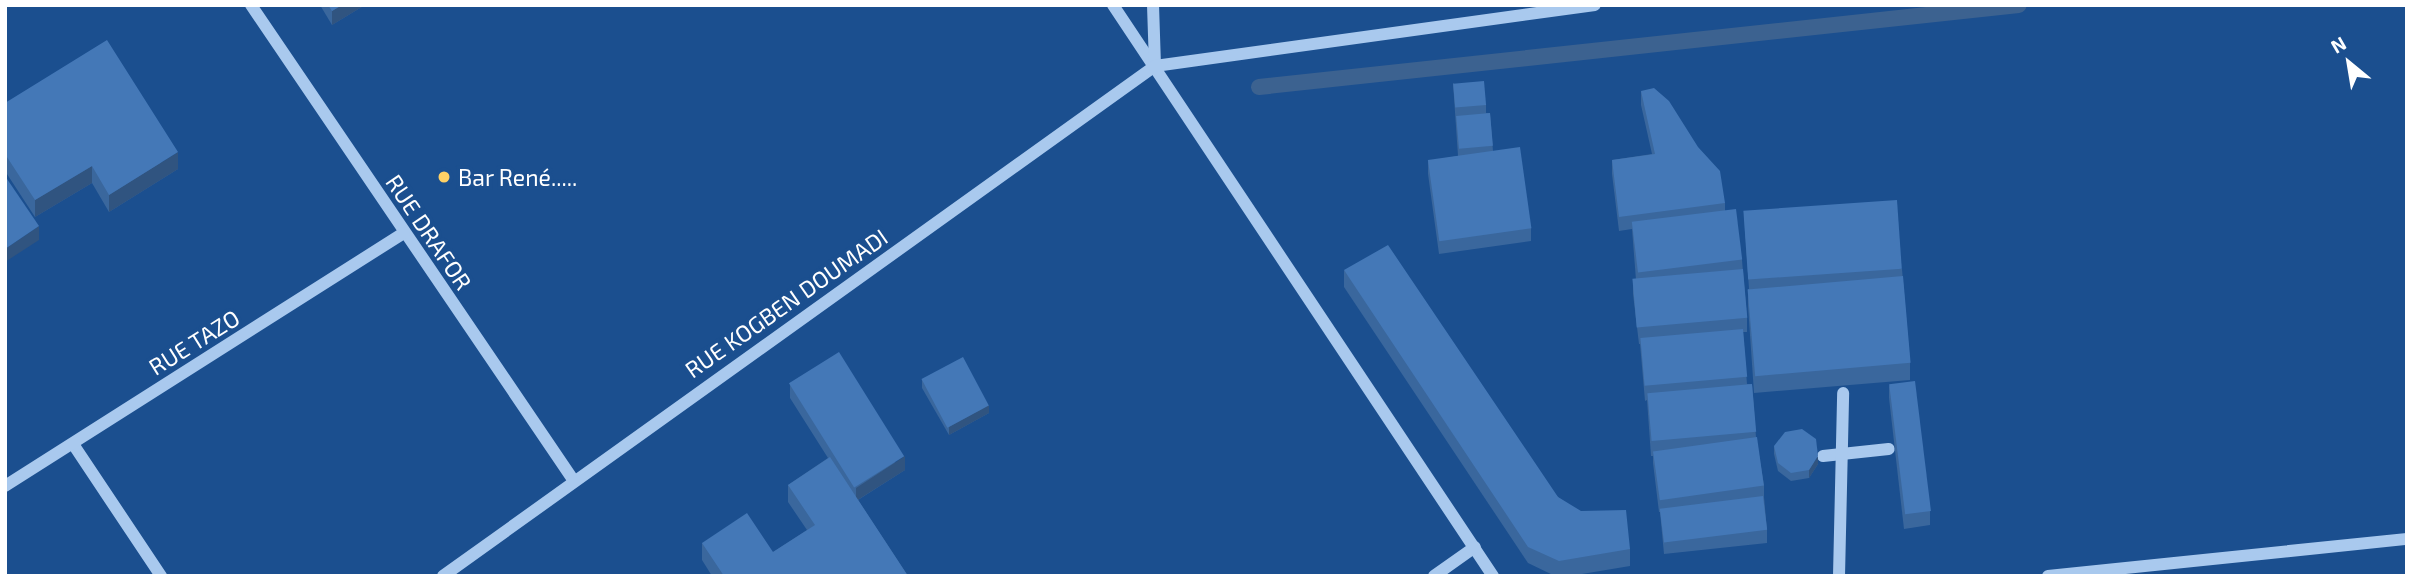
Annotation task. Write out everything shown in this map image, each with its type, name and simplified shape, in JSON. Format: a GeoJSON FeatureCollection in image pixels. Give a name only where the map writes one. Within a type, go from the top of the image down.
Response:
{"type":"FeatureCollection","features":[{"type":"Feature","properties":{"kind":"street","name":"RUE DRAFOR"},"geometry":{"type":"LineString","coordinates":[[251,5],[574,481]]}},
{"type":"Feature","properties":{"kind":"street"},"geometry":{"type":"LineString","coordinates":[[1113,5],[1493,576]]}},
{"type":"Feature","properties":{"kind":"street"},"geometry":{"type":"LineString","coordinates":[[1153,5],[1155,66]]}},
{"type":"Feature","properties":{"kind":"street"},"geometry":{"type":"LineString","coordinates":[[1155,66],[1595,5]]}},
{"type":"Feature","properties":{"kind":"street","name":"RUE KOGBEN DOUMADI"},"geometry":{"type":"LineString","coordinates":[[443,576],[1155,66]]}},
{"type":"Feature","properties":{"kind":"street","name":"RUE TAZO"},"geometry":{"type":"LineString","coordinates":[[5,486],[404,233]]}},
{"type":"Feature","properties":{"kind":"street"},"geometry":{"type":"LineString","coordinates":[[1839,576],[1843,393]]}},
{"type":"Feature","properties":{"kind":"street"},"geometry":{"type":"LineString","coordinates":[[73,444],[161,576]]}},
{"type":"Feature","properties":{"kind":"street"},"geometry":{"type":"LineString","coordinates":[[1823,456],[1889,449]]}},
{"type":"Feature","properties":{"kind":"street"},"geometry":{"type":"LineString","coordinates":[[2048,576],[2407,539]]}},
{"type":"Feature","properties":{"kind":"street"},"geometry":{"type":"LineString","coordinates":[[1434,576],[1475,547]]}},
{"type":"Feature","properties":{"kind":"building"},"geometry":{"type":"Polygon","coordinates":[[[328,5],[342,5],[332,11],[328,5]]]}},
{"type":"Feature","properties":{"kind":"building"},"geometry":{"type":"Polygon","coordinates":[[[107,40],[178,152],[109,195],[92,166],[35,200],[5,154],[5,103],[107,40]]]}},
{"type":"Feature","properties":{"kind":"building"},"geometry":{"type":"Polygon","coordinates":[[[1484,81],[1486,105],[1455,108],[1453,84],[1484,81]]]}},
{"type":"Feature","properties":{"kind":"building"},"geometry":{"type":"Polygon","coordinates":[[[1654,88],[1669,101],[1698,147],[1720,171],[1725,203],[1619,217],[1612,160],[1655,154],[1641,91],[1654,88]]]}},
{"type":"Feature","properties":{"kind":"building"},"geometry":{"type":"Polygon","coordinates":[[[1490,113],[1493,146],[1459,149],[1456,116],[1490,113]]]}},
{"type":"Feature","properties":{"kind":"building"},"geometry":{"type":"Polygon","coordinates":[[[1520,147],[1531,228],[1439,241],[1428,160],[1520,147]]]}},
{"type":"Feature","properties":{"kind":"building"},"geometry":{"type":"Polygon","coordinates":[[[5,176],[39,226],[5,249],[5,176]]]}},
{"type":"Feature","properties":{"kind":"building"},"geometry":{"type":"Polygon","coordinates":[[[1897,200],[1902,269],[1748,280],[1743,211],[1897,200]]]}},
{"type":"Feature","properties":{"kind":"building"},"geometry":{"type":"Polygon","coordinates":[[[1736,209],[1742,260],[1638,272],[1632,222],[1736,209]]]}},
{"type":"Feature","properties":{"kind":"building"},"geometry":{"type":"Polygon","coordinates":[[[1388,245],[1558,497],[1581,511],[1626,510],[1630,549],[1559,561],[1528,547],[1344,270],[1388,245]]]}},
{"type":"Feature","properties":{"kind":"building"},"geometry":{"type":"Polygon","coordinates":[[[1743,269],[1747,318],[1637,327],[1632,279],[1743,269]]]}},
{"type":"Feature","properties":{"kind":"building"},"geometry":{"type":"Polygon","coordinates":[[[1903,276],[1911,363],[1755,376],[1748,290],[1903,276]]]}},
{"type":"Feature","properties":{"kind":"building"},"geometry":{"type":"Polygon","coordinates":[[[1743,329],[1747,377],[1645,386],[1640,338],[1743,329]]]}},
{"type":"Feature","properties":{"kind":"building"},"geometry":{"type":"Polygon","coordinates":[[[839,352],[904,456],[854,488],[789,383],[839,352]]]}},
{"type":"Feature","properties":{"kind":"building"},"geometry":{"type":"Polygon","coordinates":[[[963,357],[989,406],[947,428],[922,379],[963,357]]]}},
{"type":"Feature","properties":{"kind":"building"},"geometry":{"type":"Polygon","coordinates":[[[1915,381],[1931,511],[1905,514],[1889,384],[1915,381]]]}},
{"type":"Feature","properties":{"kind":"building"},"geometry":{"type":"Polygon","coordinates":[[[1752,384],[1756,432],[1652,441],[1647,393],[1752,384]]]}},
{"type":"Feature","properties":{"kind":"building"},"geometry":{"type":"Polygon","coordinates":[[[1802,429],[1816,439],[1818,456],[1809,470],[1791,473],[1778,463],[1774,446],[1785,432],[1802,429]]]}},
{"type":"Feature","properties":{"kind":"building"},"geometry":{"type":"Polygon","coordinates":[[[1757,437],[1764,486],[1660,500],[1653,452],[1757,437]]]}},
{"type":"Feature","properties":{"kind":"building"},"geometry":{"type":"Polygon","coordinates":[[[830,457],[908,576],[724,576],[702,543],[747,513],[773,552],[815,525],[788,485],[830,457]]]}},
{"type":"Feature","properties":{"kind":"building"},"geometry":{"type":"Polygon","coordinates":[[[1763,496],[1767,530],[1664,542],[1660,509],[1763,496]]]}},
{"type":"Feature","properties":{"kind":"waterway"},"geometry":{"type":"LineString","coordinates":[[1259,87],[2019,5]]}},
{"type":"Feature","properties":{"kind":"place","name":"Bar René....."},"geometry":{"type":"Point","coordinates":[444,177]}}]}
